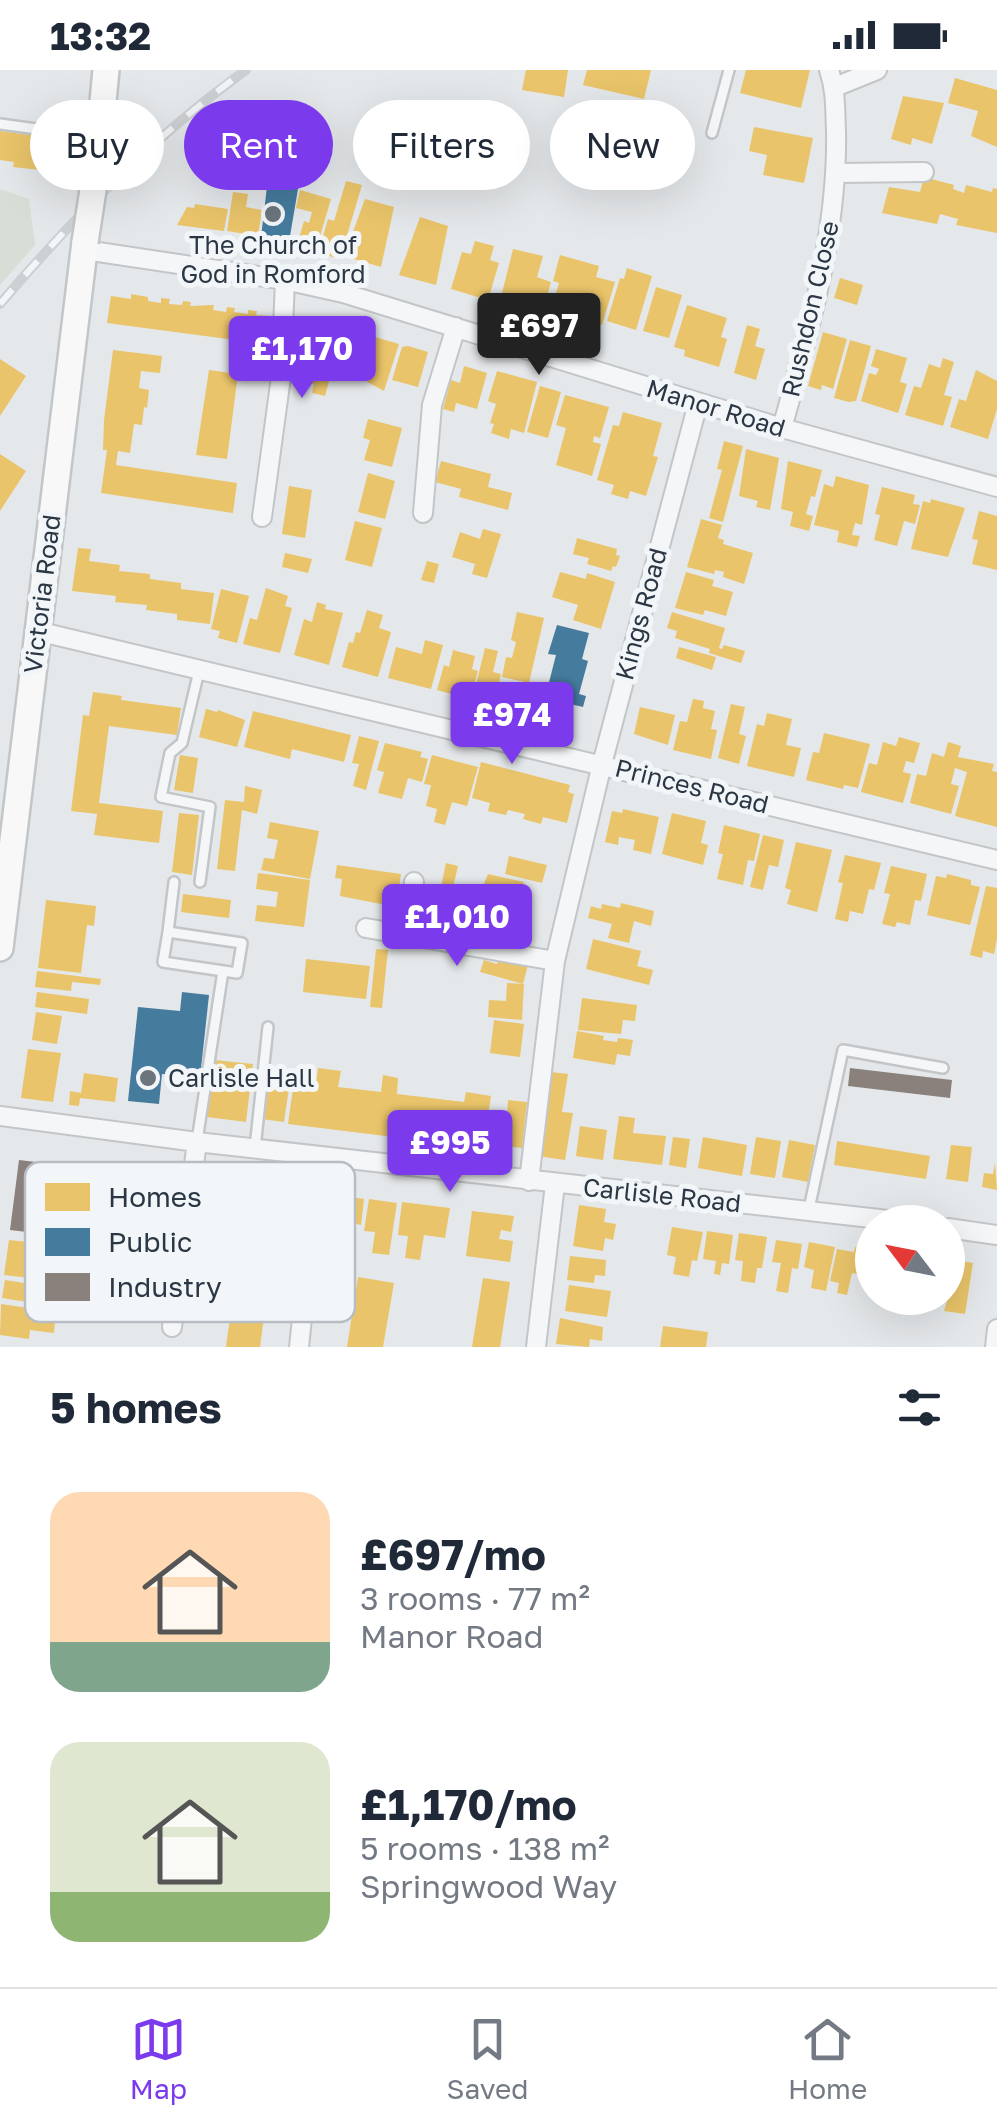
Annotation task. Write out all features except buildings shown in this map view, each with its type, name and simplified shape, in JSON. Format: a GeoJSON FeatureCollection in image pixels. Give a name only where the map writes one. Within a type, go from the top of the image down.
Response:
{"type":"FeatureCollection","features":[{"type":"Feature","properties":{"kind":"street","name":"Victoria Road"},"geometry":{"type":"LineString","coordinates":[[102,100],[106,70]]}},
{"type":"Feature","properties":{"kind":"street"},"geometry":{"type":"LineString","coordinates":[[832,78],[878,70]]}},
{"type":"Feature","properties":{"kind":"street","name":"Rushdon Close"},"geometry":{"type":"LineString","coordinates":[[782,428],[810,328],[837,173],[832,78]]}},
{"type":"Feature","properties":{"kind":"street"},"geometry":{"type":"LineString","coordinates":[[837,173],[924,172]]}},
{"type":"Feature","properties":{"kind":"street","name":"Victoria Road"},"geometry":{"type":"LineString","coordinates":[[0,948],[8,814],[37,631],[93,190]]}},
{"type":"Feature","properties":{"kind":"street","name":"Manor Road"},"geometry":{"type":"LineString","coordinates":[[85,246],[343,293],[698,404],[997,487]]}},
{"type":"Feature","properties":{"kind":"street"},"geometry":{"type":"LineString","coordinates":[[262,517],[281,377],[285,280]]}},
{"type":"Feature","properties":{"kind":"street"},"geometry":{"type":"LineString","coordinates":[[423,513],[432,405],[456,327]]}},
{"type":"Feature","properties":{"kind":"street","name":"Kings Road"},"geometry":{"type":"LineString","coordinates":[[529,1181],[556,962],[602,764],[698,404]]}},
{"type":"Feature","properties":{"kind":"street","name":"Princes Road"},"geometry":{"type":"LineString","coordinates":[[37,631],[997,860]]}},
{"type":"Feature","properties":{"kind":"street"},"geometry":{"type":"LineString","coordinates":[[408,936],[414,882]]}},
{"type":"Feature","properties":{"kind":"street"},"geometry":{"type":"LineString","coordinates":[[366,928],[556,962]]}},
{"type":"Feature","properties":{"kind":"street","name":"Carlisle Road"},"geometry":{"type":"LineString","coordinates":[[0,1116],[529,1181],[855,1215]]}},
{"type":"Feature","properties":{"kind":"street"},"geometry":{"type":"LineString","coordinates":[[193,1162],[196,1142]]}},
{"type":"Feature","properties":{"kind":"street"},"geometry":{"type":"LineString","coordinates":[[318,1162],[319,1156]]}},
{"type":"Feature","properties":{"kind":"street"},"geometry":{"type":"LineString","coordinates":[[536,1347],[555,1184]]}},
{"type":"Feature","properties":{"kind":"street"},"geometry":{"type":"LineString","coordinates":[[965,1230],[997,1235]]}},
{"type":"Feature","properties":{"kind":"street"},"geometry":{"type":"LineString","coordinates":[[172,1327],[173,1322]]}},
{"type":"Feature","properties":{"kind":"street"},"geometry":{"type":"LineString","coordinates":[[299,1347],[302,1322]]}},
{"type":"Feature","properties":{"kind":"street"},"geometry":{"type":"LineString","coordinates":[[995,1347],[997,1329]]}},
{"type":"Feature","properties":{"kind":"lane"},"geometry":{"type":"LineString","coordinates":[[712,133],[729,70]]}},
{"type":"Feature","properties":{"kind":"lane"},"geometry":{"type":"LineString","coordinates":[[0,124],[30,128]]}},
{"type":"Feature","properties":{"kind":"lane"},"geometry":{"type":"LineString","coordinates":[[200,668],[182,743],[170,753],[161,797],[210,807],[200,882]]}},
{"type":"Feature","properties":{"kind":"lane"},"geometry":{"type":"LineString","coordinates":[[168,932],[242,943],[237,973],[164,962],[174,882]]}},
{"type":"Feature","properties":{"kind":"lane"},"geometry":{"type":"LineString","coordinates":[[196,1142],[223,971]]}},
{"type":"Feature","properties":{"kind":"lane"},"geometry":{"type":"LineString","coordinates":[[255,1148],[268,1028]]}},
{"type":"Feature","properties":{"kind":"lane"},"geometry":{"type":"LineString","coordinates":[[809,1209],[843,1050],[942,1068]]}},
{"type":"Feature","properties":{"kind":"shaded area"},"geometry":{"type":"Polygon","coordinates":[[[0,189],[29,199],[35,245],[0,285],[0,189]]]}},
{"type":"Feature","properties":{"kind":"railway"},"geometry":{"type":"LineString","coordinates":[[0,304],[116,180],[246,70]]}},
{"type":"Feature","properties":{"kind":"place","name":"The Church of God in Romford"},"geometry":{"type":"Point","coordinates":[273,214]}},
{"type":"Feature","properties":{"kind":"place","name":"Carlisle Hall"},"geometry":{"type":"Point","coordinates":[148,1078]}}]}
